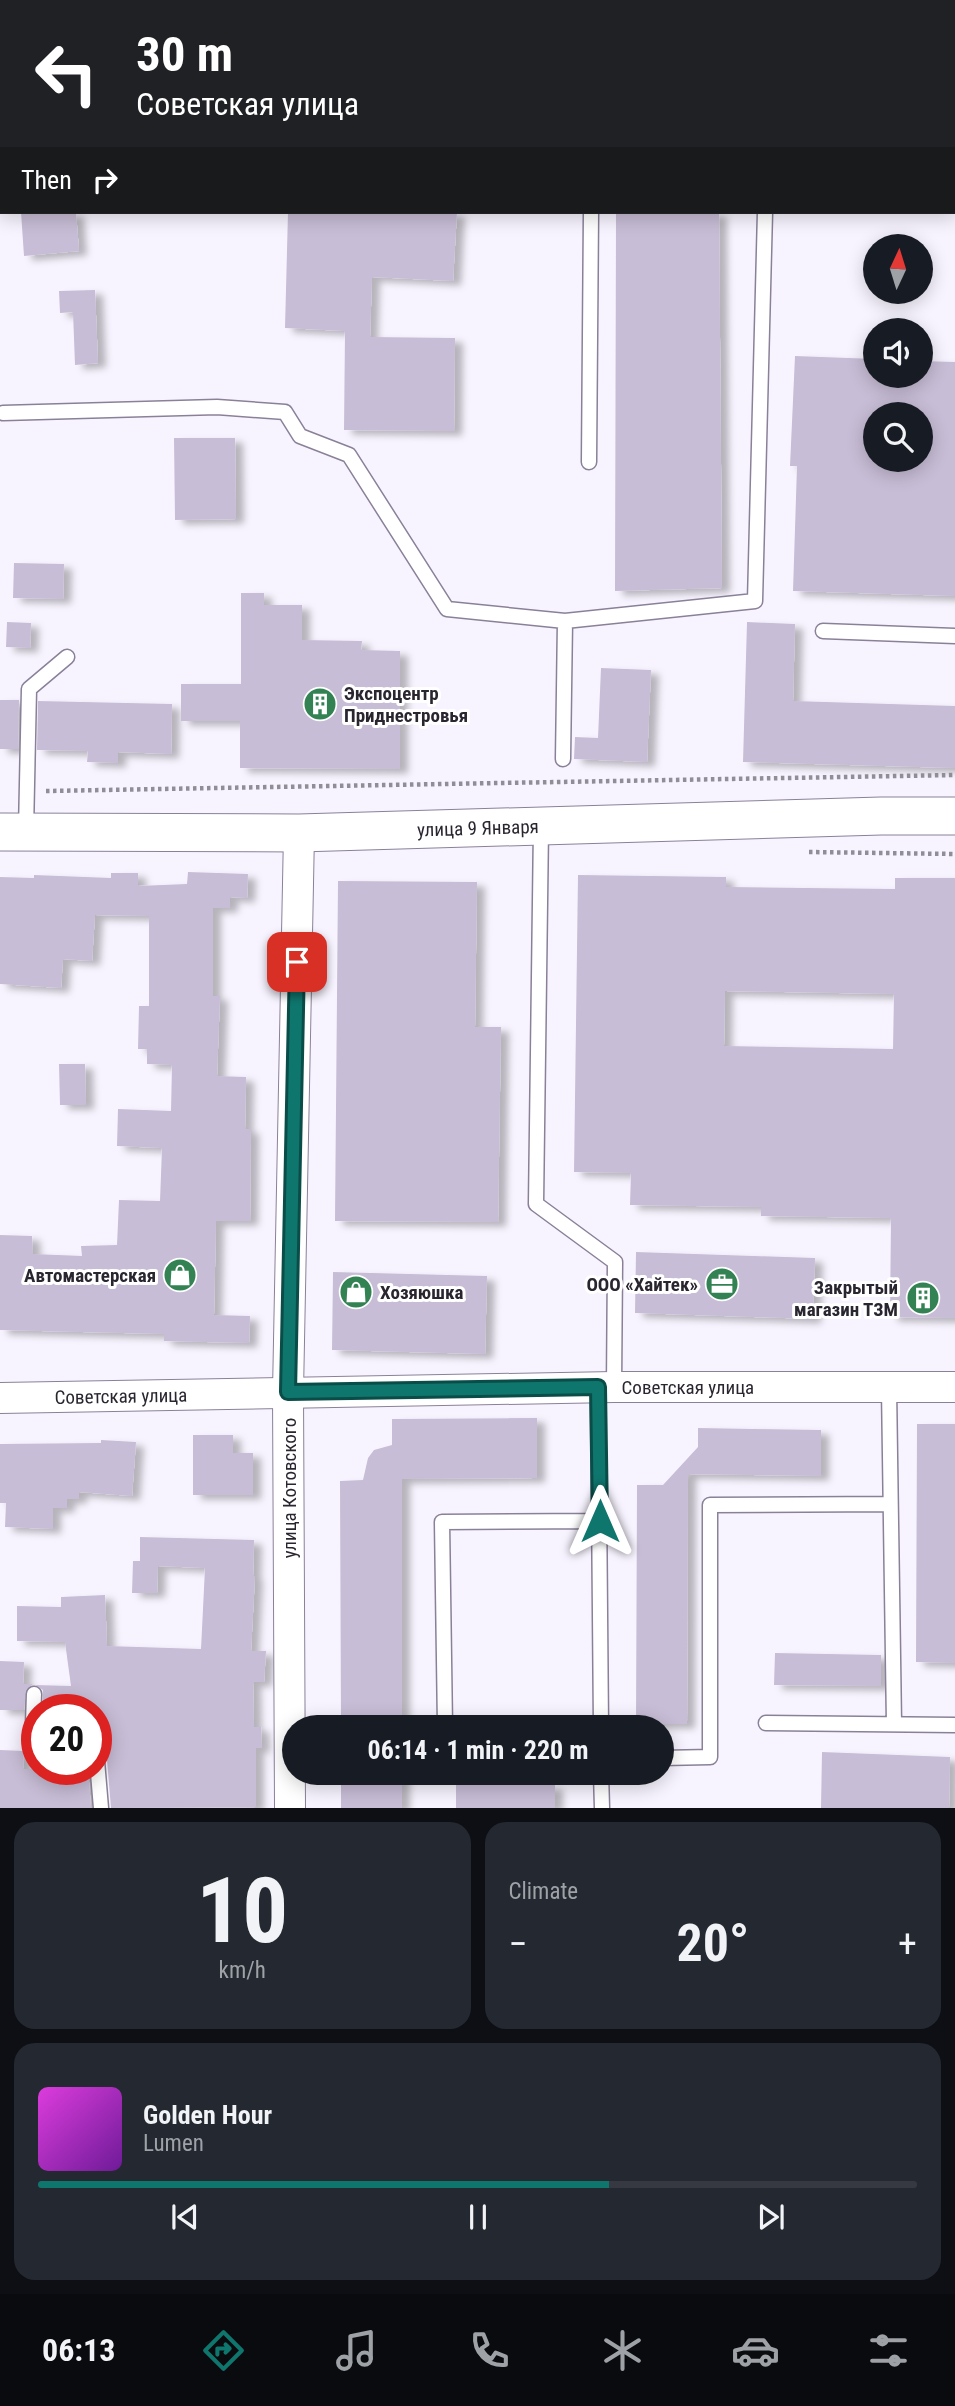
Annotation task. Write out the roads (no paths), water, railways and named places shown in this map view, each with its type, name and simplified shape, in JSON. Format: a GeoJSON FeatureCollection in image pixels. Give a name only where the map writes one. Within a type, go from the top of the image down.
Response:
{"type":"FeatureCollection","features":[{"type":"Feature","properties":{"kind":"street","name":"улица 9 Января"},"geometry":{"type":"LineString","coordinates":[[13,832],[299,833],[955,816]]}},
{"type":"Feature","properties":{"kind":"street","name":"улица Котовского"},"geometry":{"type":"LineString","coordinates":[[290,1808],[288,1392],[299,833]]}},
{"type":"Feature","properties":{"kind":"street","name":"Советская улица"},"geometry":{"type":"LineString","coordinates":[[0,1398],[606,1387],[955,1387]]}},
{"type":"Feature","properties":{"kind":"lane"},"geometry":{"type":"LineString","coordinates":[[589,462],[592,214]]}},
{"type":"Feature","properties":{"kind":"lane"},"geometry":{"type":"LineString","coordinates":[[3,413],[217,407],[285,412],[300,436],[349,455],[446,609],[565,621],[755,601],[765,214]]}},
{"type":"Feature","properties":{"kind":"lane"},"geometry":{"type":"LineString","coordinates":[[563,759],[565,621]]}},
{"type":"Feature","properties":{"kind":"lane"},"geometry":{"type":"LineString","coordinates":[[823,631],[955,636]]}},
{"type":"Feature","properties":{"kind":"lane"},"geometry":{"type":"LineString","coordinates":[[13,832],[27,791],[29,689],[67,657]]}},
{"type":"Feature","properties":{"kind":"lane"},"geometry":{"type":"LineString","coordinates":[[541,826],[536,1204],[615,1262],[600,1521],[601,1715]]}},
{"type":"Feature","properties":{"kind":"lane"},"geometry":{"type":"LineString","coordinates":[[888,1388],[894,1724]]}},
{"type":"Feature","properties":{"kind":"lane"},"geometry":{"type":"LineString","coordinates":[[674,1758],[710,1757],[710,1505],[890,1504]]}},
{"type":"Feature","properties":{"kind":"lane"},"geometry":{"type":"LineString","coordinates":[[445,1715],[442,1522],[600,1521]]}},
{"type":"Feature","properties":{"kind":"lane"},"geometry":{"type":"LineString","coordinates":[[766,1723],[955,1725]]}},
{"type":"Feature","properties":{"kind":"lane"},"geometry":{"type":"LineString","coordinates":[[99,1785],[101,1808]]}},
{"type":"Feature","properties":{"kind":"lane"},"geometry":{"type":"LineString","coordinates":[[601,1785],[602,1808]]}},
{"type":"Feature","properties":{"kind":"place","name":"Экспоцентр Приднестровья"},"geometry":{"type":"Point","coordinates":[320,704]}},
{"type":"Feature","properties":{"kind":"place","name":"Автомастерская"},"geometry":{"type":"Point","coordinates":[180,1275]}},
{"type":"Feature","properties":{"kind":"place","name":"ООО «Хайтек»"},"geometry":{"type":"Point","coordinates":[722,1284]}},
{"type":"Feature","properties":{"kind":"place","name":"Хозяюшка"},"geometry":{"type":"Point","coordinates":[356,1292]}},
{"type":"Feature","properties":{"kind":"place","name":"Закрытый магазин ТЗМ"},"geometry":{"type":"Point","coordinates":[923,1298]}}]}
